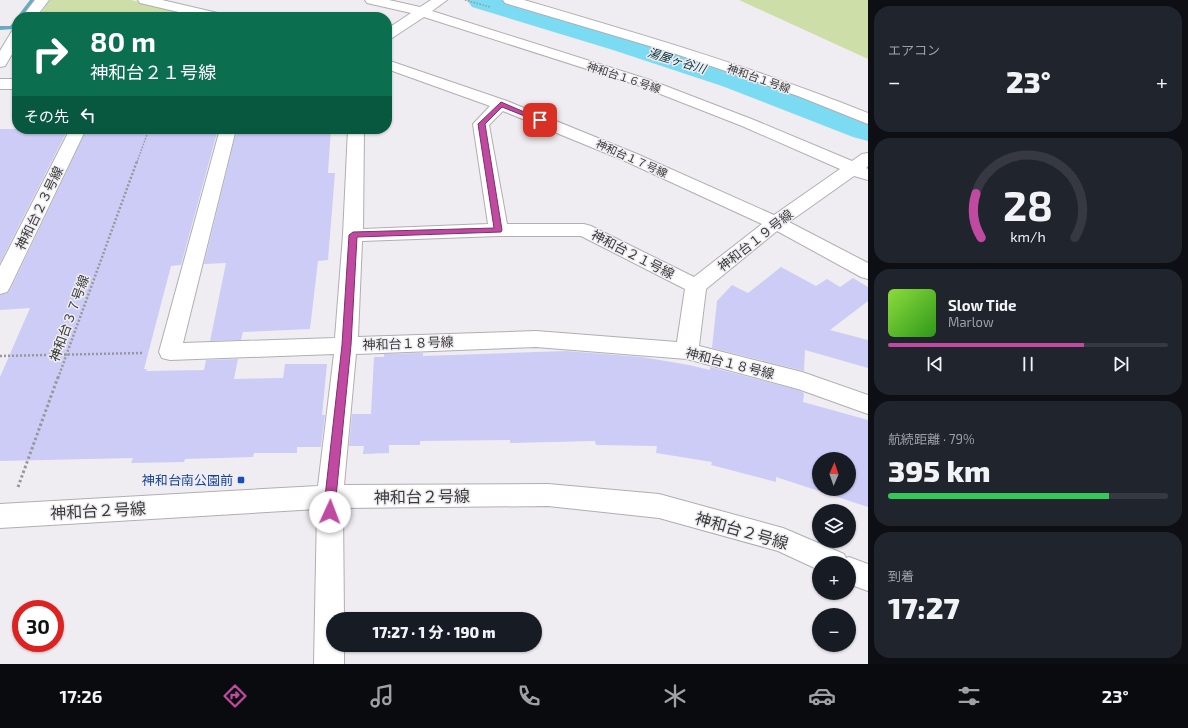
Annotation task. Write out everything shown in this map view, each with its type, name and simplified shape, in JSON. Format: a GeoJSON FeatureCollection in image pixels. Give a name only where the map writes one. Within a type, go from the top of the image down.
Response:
{"type":"FeatureCollection","features":[{"type":"Feature","properties":{"kind":"street"},"geometry":{"type":"LineString","coordinates":[[33,12],[42,0]]}},
{"type":"Feature","properties":{"kind":"street"},"geometry":{"type":"LineString","coordinates":[[145,0],[195,12]]}},
{"type":"Feature","properties":{"kind":"street","name":"神和台１６号線"},"geometry":{"type":"LineString","coordinates":[[372,0],[422,12],[645,83],[863,167]]}},
{"type":"Feature","properties":{"kind":"street"},"geometry":{"type":"LineString","coordinates":[[392,33],[440,0]]}},
{"type":"Feature","properties":{"kind":"street","name":"神和台１号線"},"geometry":{"type":"LineString","coordinates":[[510,0],[678,50],[804,94],[868,119]]}},
{"type":"Feature","properties":{"kind":"street"},"geometry":{"type":"LineString","coordinates":[[0,32],[12,33]]}},
{"type":"Feature","properties":{"kind":"street"},"geometry":{"type":"LineString","coordinates":[[0,62],[12,42]]}},
{"type":"Feature","properties":{"kind":"street","name":"神和台１７号線"},"geometry":{"type":"LineString","coordinates":[[392,66],[501,104],[605,146],[775,223],[868,272]]}},
{"type":"Feature","properties":{"kind":"street"},"geometry":{"type":"LineString","coordinates":[[0,84],[12,84]]}},
{"type":"Feature","properties":{"kind":"street"},"geometry":{"type":"LineString","coordinates":[[498,230],[481,124],[501,104]]}},
{"type":"Feature","properties":{"kind":"street","name":"神和台２３号線"},"geometry":{"type":"LineString","coordinates":[[0,287],[76,134]]}},
{"type":"Feature","properties":{"kind":"street"},"geometry":{"type":"LineString","coordinates":[[170,352],[227,134]]}},
{"type":"Feature","properties":{"kind":"street"},"geometry":{"type":"LineString","coordinates":[[329,664],[330,497],[346,345],[353,235],[356,134]]}},
{"type":"Feature","properties":{"kind":"street","name":"神和台１９号線"},"geometry":{"type":"LineString","coordinates":[[696,286],[775,223],[863,167]]}},
{"type":"Feature","properties":{"kind":"street","name":"神和台２１号線"},"geometry":{"type":"LineString","coordinates":[[353,235],[498,230],[584,230],[696,286]]}},
{"type":"Feature","properties":{"kind":"street"},"geometry":{"type":"LineString","coordinates":[[687,351],[696,286]]}},
{"type":"Feature","properties":{"kind":"street","name":"神和台１８号線"},"geometry":{"type":"LineString","coordinates":[[170,352],[536,338],[687,351],[802,381],[868,405]]}},
{"type":"Feature","properties":{"kind":"street","name":"神和台２号線"},"geometry":{"type":"LineString","coordinates":[[4,515],[330,497],[548,495],[659,506],[783,540],[818,556]]}},
{"type":"Feature","properties":{"kind":"street"},"geometry":{"type":"LineString","coordinates":[[856,573],[868,578]]}},
{"type":"Feature","properties":{"kind":"path","name":"神和台３７号線"},"geometry":{"type":"LineString","coordinates":[[4,515],[66,355],[147,134]]}},
{"type":"Feature","properties":{"kind":"path"},"geometry":{"type":"LineString","coordinates":[[0,356],[170,352]]}},
{"type":"Feature","properties":{"kind":"green space"},"geometry":{"type":"Polygon","coordinates":[[[49,0],[131,0],[183,12],[42,12],[49,0]]]}},
{"type":"Feature","properties":{"kind":"green space"},"geometry":{"type":"Polygon","coordinates":[[[739,0],[868,0],[868,59],[739,0]]]}},
{"type":"Feature","properties":{"kind":"building"},"geometry":{"type":"Polygon","coordinates":[[[0,129],[12,129],[12,134],[65,134],[0,263],[0,129]]]}},
{"type":"Feature","properties":{"kind":"building"},"geometry":{"type":"Polygon","coordinates":[[[85,134],[217,134],[181,265],[171,266],[144,369],[147,369],[146,371],[204,370],[206,360],[238,359],[234,379],[283,378],[285,364],[327,364],[322,415],[325,415],[321,447],[297,447],[297,453],[254,453],[253,457],[185,459],[184,462],[131,463],[133,458],[0,461],[0,377],[30,308],[0,310],[0,295],[7,293],[11,288],[85,134]]]}},
{"type":"Feature","properties":{"kind":"building"},"geometry":{"type":"Polygon","coordinates":[[[236,134],[331,134],[328,173],[335,173],[328,260],[318,261],[310,329],[243,332],[241,340],[210,341],[226,263],[204,264],[236,134]]]}},
{"type":"Feature","properties":{"kind":"building"},"geometry":{"type":"Polygon","coordinates":[[[781,267],[816,286],[827,279],[840,287],[853,278],[868,287],[868,301],[830,330],[868,340],[868,368],[805,350],[804,371],[712,348],[717,301],[732,285],[748,293],[781,267]]]}},
{"type":"Feature","properties":{"kind":"building"},"geometry":{"type":"Polygon","coordinates":[[[566,351],[642,357],[710,370],[710,367],[798,390],[804,393],[803,402],[868,420],[868,507],[834,496],[856,496],[856,452],[812,452],[812,489],[776,477],[776,482],[711,465],[712,462],[656,453],[657,446],[596,445],[595,441],[510,443],[510,440],[420,441],[420,445],[389,445],[389,453],[363,454],[364,446],[349,446],[352,414],[371,414],[374,357],[384,357],[384,354],[423,353],[423,356],[566,351]]]}},
{"type":"Feature","properties":{"kind":"waterway"},"geometry":{"type":"LineString","coordinates":[[24,12],[33,0]]}},
{"type":"Feature","properties":{"kind":"waterway","name":"湯屋ヶ谷川"},"geometry":{"type":"LineString","coordinates":[[484,0],[626,42],[736,78],[868,128]]}},
{"type":"Feature","properties":{"kind":"waterway"},"geometry":{"type":"LineString","coordinates":[[0,28],[12,28]]}},
{"type":"Feature","properties":{"kind":"place","name":"神和台南公園前"},"geometry":{"type":"Point","coordinates":[241,480]}},
{"type":"Feature","properties":{"kind":"route"},"geometry":{"type":"LineString","coordinates":[[330,512],[330,497],[346,345],[353,235],[498,230],[481,124],[501,104],[540,120]]}}]}
